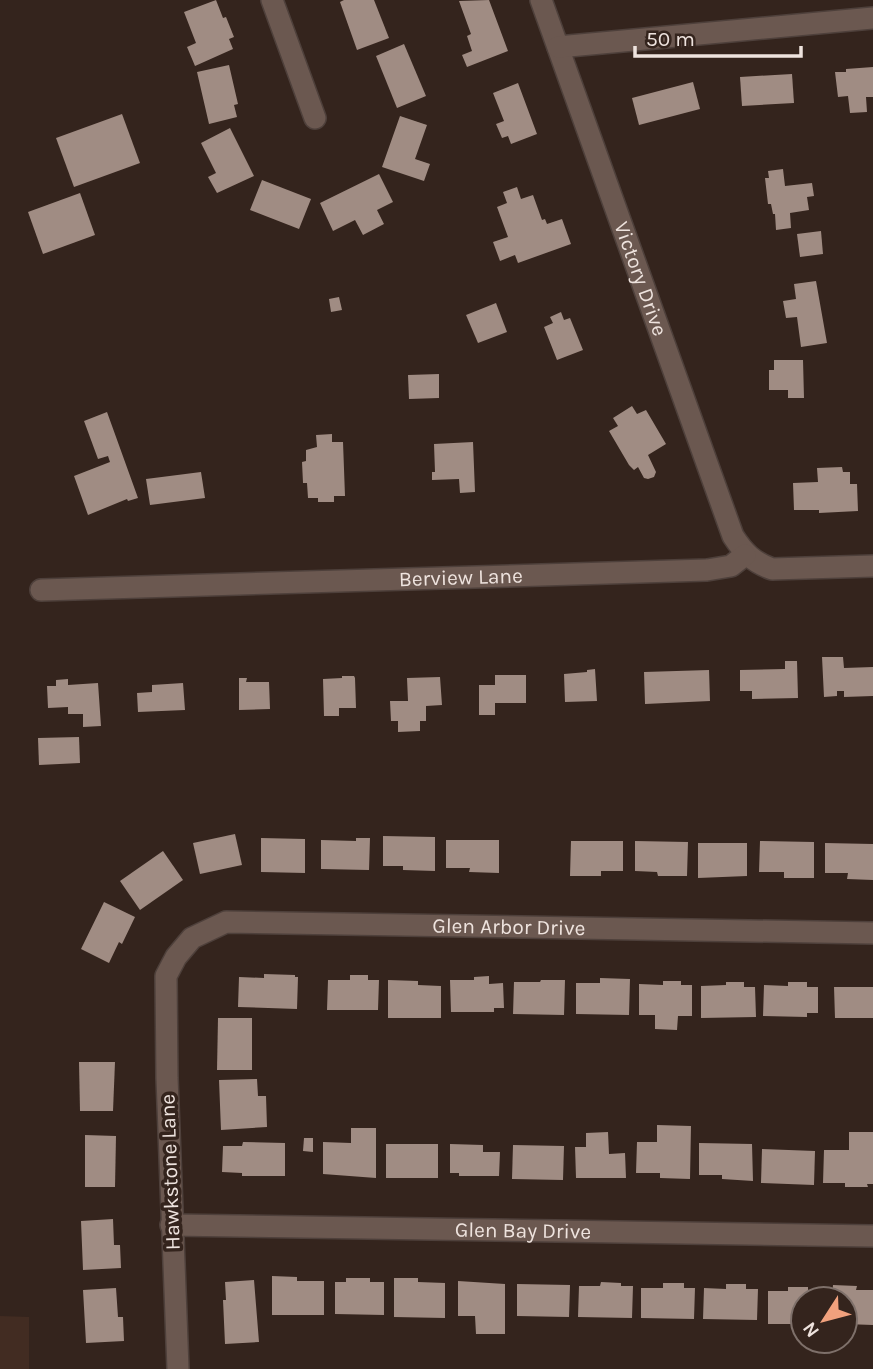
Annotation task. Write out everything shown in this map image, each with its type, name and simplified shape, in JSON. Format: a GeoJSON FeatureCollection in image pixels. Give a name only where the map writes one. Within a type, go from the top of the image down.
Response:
{"type":"FeatureCollection","features":[{"type":"Feature","properties":{"kind":"street"},"geometry":{"type":"LineString","coordinates":[[272,0],[314,118]]}},
{"type":"Feature","properties":{"kind":"street","name":"Victory Drive"},"geometry":{"type":"LineString","coordinates":[[541,0],[733,536],[746,555]]}},
{"type":"Feature","properties":{"kind":"street"},"geometry":{"type":"LineString","coordinates":[[558,47],[873,18]]}},
{"type":"Feature","properties":{"kind":"street"},"geometry":{"type":"LineString","coordinates":[[746,555],[772,569],[873,566]]}},
{"type":"Feature","properties":{"kind":"street","name":"Berview Lane"},"geometry":{"type":"LineString","coordinates":[[41,590],[707,570],[731,566],[746,555]]}},
{"type":"Feature","properties":{"kind":"street","name":"Glen Arbor Drive"},"geometry":{"type":"LineString","coordinates":[[166,976],[176,957],[192,937],[226,922],[873,933]]}},
{"type":"Feature","properties":{"kind":"street","name":"Hawkstone Lane"},"geometry":{"type":"LineString","coordinates":[[166,976],[171,1225],[178,1369]]}},
{"type":"Feature","properties":{"kind":"street","name":"Glen Bay Drive"},"geometry":{"type":"LineString","coordinates":[[171,1225],[873,1236]]}},
{"type":"Feature","properties":{"kind":"shaded area"},"geometry":{"type":"Polygon","coordinates":[[[0,1316],[29,1317],[29,1369],[0,1369],[0,1316]]]}},
{"type":"Feature","properties":{"kind":"building"},"geometry":{"type":"Polygon","coordinates":[[[216,0],[234,37],[229,39],[233,49],[195,66],[187,47],[196,43],[184,12],[216,0]]]}},
{"type":"Feature","properties":{"kind":"building"},"geometry":{"type":"Polygon","coordinates":[[[374,0],[389,38],[357,50],[340,2],[374,0]]]}},
{"type":"Feature","properties":{"kind":"building"},"geometry":{"type":"Polygon","coordinates":[[[489,0],[508,51],[467,67],[462,55],[472,51],[467,36],[471,34],[459,1],[489,0]]]}},
{"type":"Feature","properties":{"kind":"building"},"geometry":{"type":"Polygon","coordinates":[[[404,44],[426,96],[397,108],[376,56],[404,44]]]}},
{"type":"Feature","properties":{"kind":"building"},"geometry":{"type":"Polygon","coordinates":[[[229,65],[238,104],[234,105],[237,117],[209,124],[197,72],[229,65]]]}},
{"type":"Feature","properties":{"kind":"building"},"geometry":{"type":"Polygon","coordinates":[[[873,67],[873,97],[866,97],[867,112],[850,113],[848,96],[838,97],[835,72],[873,67]]]}},
{"type":"Feature","properties":{"kind":"building"},"geometry":{"type":"Polygon","coordinates":[[[792,74],[794,103],[742,106],[740,77],[792,74]]]}},
{"type":"Feature","properties":{"kind":"building"},"geometry":{"type":"Polygon","coordinates":[[[693,82],[700,109],[639,125],[632,98],[693,82]]]}},
{"type":"Feature","properties":{"kind":"building"},"geometry":{"type":"Polygon","coordinates":[[[518,83],[537,134],[511,144],[508,136],[502,138],[496,124],[504,121],[493,93],[518,83]]]}},
{"type":"Feature","properties":{"kind":"building"},"geometry":{"type":"Polygon","coordinates":[[[122,114],[140,163],[74,187],[56,138],[122,114]]]}},
{"type":"Feature","properties":{"kind":"building"},"geometry":{"type":"Polygon","coordinates":[[[400,116],[427,125],[415,159],[430,164],[424,181],[382,167],[400,116]]]}},
{"type":"Feature","properties":{"kind":"building"},"geometry":{"type":"Polygon","coordinates":[[[230,128],[254,176],[217,193],[208,177],[216,173],[201,143],[230,128]]]}},
{"type":"Feature","properties":{"kind":"building"},"geometry":{"type":"Polygon","coordinates":[[[783,169],[785,186],[812,183],[814,196],[807,197],[809,210],[790,213],[791,228],[776,230],[775,214],[771,204],[768,204],[765,178],[769,178],[768,171],[783,169]]]}},
{"type":"Feature","properties":{"kind":"building"},"geometry":{"type":"Polygon","coordinates":[[[379,174],[393,202],[377,210],[384,224],[363,235],[355,220],[333,231],[320,203],[379,174]]]}},
{"type":"Feature","properties":{"kind":"building"},"geometry":{"type":"Polygon","coordinates":[[[262,180],[311,199],[299,229],[250,210],[262,180]]]}},
{"type":"Feature","properties":{"kind":"building"},"geometry":{"type":"Polygon","coordinates":[[[517,187],[521,199],[533,195],[542,220],[545,219],[547,224],[562,219],[571,244],[518,263],[515,255],[500,261],[493,242],[508,237],[497,207],[507,203],[503,192],[517,187]]]}},
{"type":"Feature","properties":{"kind":"building"},"geometry":{"type":"Polygon","coordinates":[[[80,193],[95,235],[43,254],[28,212],[80,193]]]}},
{"type":"Feature","properties":{"kind":"building"},"geometry":{"type":"Polygon","coordinates":[[[821,231],[823,254],[800,257],[797,234],[821,231]]]}},
{"type":"Feature","properties":{"kind":"building"},"geometry":{"type":"Polygon","coordinates":[[[816,281],[827,343],[801,347],[797,317],[786,318],[783,301],[796,299],[794,284],[816,281]]]}},
{"type":"Feature","properties":{"kind":"building"},"geometry":{"type":"Polygon","coordinates":[[[339,297],[342,310],[331,312],[329,299],[339,297]]]}},
{"type":"Feature","properties":{"kind":"building"},"geometry":{"type":"Polygon","coordinates":[[[496,303],[507,332],[478,343],[466,315],[496,303]]]}},
{"type":"Feature","properties":{"kind":"building"},"geometry":{"type":"Polygon","coordinates":[[[561,312],[564,320],[570,318],[583,350],[557,360],[544,327],[553,323],[550,317],[561,312]]]}},
{"type":"Feature","properties":{"kind":"building"},"geometry":{"type":"Polygon","coordinates":[[[774,360],[803,360],[804,398],[788,398],[788,390],[769,390],[769,370],[774,370],[774,360]]]}},
{"type":"Feature","properties":{"kind":"building"},"geometry":{"type":"Polygon","coordinates":[[[439,374],[439,398],[409,399],[408,375],[439,374]]]}},
{"type":"Feature","properties":{"kind":"building"},"geometry":{"type":"Polygon","coordinates":[[[632,406],[637,414],[646,410],[666,444],[648,455],[656,472],[654,477],[648,479],[644,478],[638,467],[634,470],[629,465],[609,431],[618,426],[613,418],[632,406]]]}},
{"type":"Feature","properties":{"kind":"building"},"geometry":{"type":"Polygon","coordinates":[[[107,412],[138,498],[127,499],[88,515],[74,476],[110,462],[108,456],[98,459],[84,421],[107,412]]]}},
{"type":"Feature","properties":{"kind":"building"},"geometry":{"type":"Polygon","coordinates":[[[332,434],[332,442],[343,442],[345,496],[334,496],[334,502],[318,502],[318,498],[308,498],[307,483],[303,483],[302,462],[306,461],[306,450],[317,447],[316,435],[332,434]]]}},
{"type":"Feature","properties":{"kind":"building"},"geometry":{"type":"Polygon","coordinates":[[[473,442],[475,492],[460,493],[459,479],[432,480],[432,472],[435,472],[434,444],[473,442]]]}},
{"type":"Feature","properties":{"kind":"building"},"geometry":{"type":"Polygon","coordinates":[[[842,467],[843,472],[850,472],[850,484],[857,484],[858,511],[819,513],[819,510],[794,510],[793,483],[818,482],[817,468],[842,467]]]}},
{"type":"Feature","properties":{"kind":"building"},"geometry":{"type":"Polygon","coordinates":[[[201,472],[205,498],[150,505],[146,479],[201,472]]]}},
{"type":"Feature","properties":{"kind":"building"},"geometry":{"type":"Polygon","coordinates":[[[822,657],[843,657],[844,668],[873,667],[873,696],[844,697],[844,691],[837,691],[837,696],[824,697],[822,657]]]}},
{"type":"Feature","properties":{"kind":"building"},"geometry":{"type":"Polygon","coordinates":[[[785,661],[797,661],[798,698],[752,699],[752,691],[740,691],[740,670],[785,669],[785,661]]]}},
{"type":"Feature","properties":{"kind":"building"},"geometry":{"type":"Polygon","coordinates":[[[595,669],[597,701],[565,702],[564,674],[595,669]]]}},
{"type":"Feature","properties":{"kind":"building"},"geometry":{"type":"Polygon","coordinates":[[[709,670],[710,701],[645,704],[644,672],[709,670]]]}},
{"type":"Feature","properties":{"kind":"building"},"geometry":{"type":"Polygon","coordinates":[[[495,675],[526,675],[526,703],[495,703],[495,715],[479,715],[479,685],[495,685],[495,675]]]}},
{"type":"Feature","properties":{"kind":"building"},"geometry":{"type":"Polygon","coordinates":[[[342,676],[355,678],[356,708],[339,708],[339,716],[324,716],[323,679],[342,676]]]}},
{"type":"Feature","properties":{"kind":"building"},"geometry":{"type":"Polygon","coordinates":[[[440,677],[442,705],[426,706],[426,721],[420,721],[420,731],[398,732],[398,721],[391,721],[390,701],[408,701],[407,678],[440,677]]]}},
{"type":"Feature","properties":{"kind":"building"},"geometry":{"type":"Polygon","coordinates":[[[239,678],[247,678],[246,682],[269,682],[270,709],[239,710],[239,678]]]}},
{"type":"Feature","properties":{"kind":"building"},"geometry":{"type":"Polygon","coordinates":[[[68,679],[68,685],[98,683],[101,726],[83,727],[83,714],[68,714],[68,707],[48,708],[47,686],[56,686],[56,680],[68,679]]]}},
{"type":"Feature","properties":{"kind":"building"},"geometry":{"type":"Polygon","coordinates":[[[183,683],[185,710],[138,712],[137,693],[152,692],[152,685],[183,683]]]}},
{"type":"Feature","properties":{"kind":"building"},"geometry":{"type":"Polygon","coordinates":[[[79,737],[80,763],[39,765],[38,738],[79,737]]]}},
{"type":"Feature","properties":{"kind":"building"},"geometry":{"type":"Polygon","coordinates":[[[235,834],[242,865],[200,874],[193,843],[235,834]]]}},
{"type":"Feature","properties":{"kind":"building"},"geometry":{"type":"Polygon","coordinates":[[[383,836],[435,837],[435,871],[383,866],[383,836]]]}},
{"type":"Feature","properties":{"kind":"building"},"geometry":{"type":"Polygon","coordinates":[[[261,838],[305,839],[305,873],[261,872],[261,838]]]}},
{"type":"Feature","properties":{"kind":"building"},"geometry":{"type":"Polygon","coordinates":[[[356,838],[370,838],[369,870],[321,869],[321,840],[356,841],[356,838]]]}},
{"type":"Feature","properties":{"kind":"building"},"geometry":{"type":"Polygon","coordinates":[[[446,840],[499,840],[499,873],[469,872],[470,868],[446,868],[446,840]]]}},
{"type":"Feature","properties":{"kind":"building"},"geometry":{"type":"Polygon","coordinates":[[[571,841],[623,841],[623,871],[601,871],[601,876],[570,876],[571,841]]]}},
{"type":"Feature","properties":{"kind":"building"},"geometry":{"type":"Polygon","coordinates":[[[635,841],[688,842],[687,876],[658,876],[657,872],[635,871],[635,841]]]}},
{"type":"Feature","properties":{"kind":"building"},"geometry":{"type":"Polygon","coordinates":[[[760,841],[814,842],[814,878],[784,878],[784,872],[759,872],[760,841]]]}},
{"type":"Feature","properties":{"kind":"building"},"geometry":{"type":"Polygon","coordinates":[[[698,843],[747,843],[747,876],[698,878],[698,843]]]}},
{"type":"Feature","properties":{"kind":"building"},"geometry":{"type":"Polygon","coordinates":[[[825,843],[873,844],[873,880],[847,879],[848,873],[825,873],[825,843]]]}},
{"type":"Feature","properties":{"kind":"building"},"geometry":{"type":"Polygon","coordinates":[[[163,851],[183,880],[140,910],[120,881],[163,851]]]}},
{"type":"Feature","properties":{"kind":"building"},"geometry":{"type":"Polygon","coordinates":[[[104,902],[135,917],[109,963],[81,949],[104,902]]]}},
{"type":"Feature","properties":{"kind":"building"},"geometry":{"type":"Polygon","coordinates":[[[264,974],[298,977],[297,1009],[238,1007],[239,977],[264,978],[264,974]]]}},
{"type":"Feature","properties":{"kind":"building"},"geometry":{"type":"Polygon","coordinates":[[[350,975],[368,975],[368,980],[379,980],[378,1010],[327,1010],[328,980],[350,980],[350,975]]]}},
{"type":"Feature","properties":{"kind":"building"},"geometry":{"type":"Polygon","coordinates":[[[489,976],[489,984],[503,983],[504,1008],[494,1008],[494,1012],[451,1012],[450,980],[474,980],[474,977],[489,976]]]}},
{"type":"Feature","properties":{"kind":"building"},"geometry":{"type":"Polygon","coordinates":[[[600,978],[630,979],[629,1015],[576,1014],[576,983],[600,983],[600,978]]]}},
{"type":"Feature","properties":{"kind":"building"},"geometry":{"type":"Polygon","coordinates":[[[388,980],[418,981],[418,985],[441,986],[441,1018],[388,1018],[388,980]]]}},
{"type":"Feature","properties":{"kind":"building"},"geometry":{"type":"Polygon","coordinates":[[[565,980],[564,1015],[513,1014],[514,982],[565,980]]]}},
{"type":"Feature","properties":{"kind":"building"},"geometry":{"type":"Polygon","coordinates":[[[663,981],[681,981],[681,985],[692,985],[692,1016],[678,1016],[677,1030],[655,1029],[655,1015],[639,1015],[639,984],[663,985],[663,981]]]}},
{"type":"Feature","properties":{"kind":"building"},"geometry":{"type":"Polygon","coordinates":[[[726,982],[744,982],[744,987],[755,987],[756,1017],[701,1018],[701,986],[726,985],[726,982]]]}},
{"type":"Feature","properties":{"kind":"building"},"geometry":{"type":"Polygon","coordinates":[[[788,982],[807,982],[807,987],[818,987],[818,1013],[807,1013],[807,1017],[763,1016],[764,985],[788,986],[788,982]]]}},
{"type":"Feature","properties":{"kind":"building"},"geometry":{"type":"Polygon","coordinates":[[[834,987],[873,987],[873,1018],[835,1018],[834,987]]]}},
{"type":"Feature","properties":{"kind":"building"},"geometry":{"type":"Polygon","coordinates":[[[218,1018],[252,1018],[252,1070],[217,1070],[218,1018]]]}},
{"type":"Feature","properties":{"kind":"building"},"geometry":{"type":"Polygon","coordinates":[[[79,1062],[115,1062],[113,1111],[80,1111],[79,1062]]]}},
{"type":"Feature","properties":{"kind":"building"},"geometry":{"type":"Polygon","coordinates":[[[257,1079],[258,1096],[266,1096],[267,1127],[221,1130],[219,1080],[257,1079]]]}},
{"type":"Feature","properties":{"kind":"building"},"geometry":{"type":"Polygon","coordinates":[[[657,1125],[691,1126],[690,1179],[660,1178],[660,1173],[636,1173],[637,1142],[657,1142],[657,1125]]]}},
{"type":"Feature","properties":{"kind":"building"},"geometry":{"type":"Polygon","coordinates":[[[351,1128],[376,1128],[376,1178],[323,1174],[323,1142],[351,1143],[351,1128]]]}},
{"type":"Feature","properties":{"kind":"building"},"geometry":{"type":"Polygon","coordinates":[[[608,1132],[609,1154],[625,1153],[626,1178],[576,1178],[575,1147],[586,1147],[586,1133],[608,1132]]]}},
{"type":"Feature","properties":{"kind":"building"},"geometry":{"type":"Polygon","coordinates":[[[849,1132],[873,1132],[873,1184],[867,1184],[868,1187],[823,1183],[824,1150],[849,1150],[849,1132]]]}},
{"type":"Feature","properties":{"kind":"building"},"geometry":{"type":"Polygon","coordinates":[[[85,1135],[116,1136],[115,1187],[85,1187],[85,1135]]]}},
{"type":"Feature","properties":{"kind":"building"},"geometry":{"type":"Polygon","coordinates":[[[304,1138],[313,1138],[313,1152],[303,1151],[304,1138]]]}},
{"type":"Feature","properties":{"kind":"building"},"geometry":{"type":"Polygon","coordinates":[[[243,1142],[285,1143],[285,1176],[242,1176],[242,1173],[222,1172],[223,1146],[242,1146],[243,1142]]]}},
{"type":"Feature","properties":{"kind":"building"},"geometry":{"type":"Polygon","coordinates":[[[699,1143],[752,1144],[753,1181],[722,1179],[722,1175],[699,1175],[699,1143]]]}},
{"type":"Feature","properties":{"kind":"building"},"geometry":{"type":"Polygon","coordinates":[[[386,1144],[438,1144],[438,1178],[386,1178],[386,1144]]]}},
{"type":"Feature","properties":{"kind":"building"},"geometry":{"type":"Polygon","coordinates":[[[450,1144],[483,1145],[483,1152],[500,1152],[499,1176],[459,1176],[459,1173],[450,1173],[450,1144]]]}},
{"type":"Feature","properties":{"kind":"building"},"geometry":{"type":"Polygon","coordinates":[[[513,1145],[564,1146],[563,1180],[512,1179],[513,1145]]]}},
{"type":"Feature","properties":{"kind":"building"},"geometry":{"type":"Polygon","coordinates":[[[762,1149],[815,1151],[814,1185],[761,1183],[762,1149]]]}},
{"type":"Feature","properties":{"kind":"building"},"geometry":{"type":"Polygon","coordinates":[[[113,1219],[114,1245],[120,1245],[121,1268],[83,1270],[81,1221],[113,1219]]]}},
{"type":"Feature","properties":{"kind":"building"},"geometry":{"type":"Polygon","coordinates":[[[272,1276],[297,1277],[297,1281],[324,1281],[324,1315],[272,1315],[272,1276]]]}},
{"type":"Feature","properties":{"kind":"building"},"geometry":{"type":"Polygon","coordinates":[[[346,1278],[370,1278],[370,1282],[384,1282],[384,1315],[335,1314],[335,1282],[346,1282],[346,1278]]]}},
{"type":"Feature","properties":{"kind":"building"},"geometry":{"type":"Polygon","coordinates":[[[394,1278],[418,1278],[418,1282],[445,1283],[445,1318],[394,1317],[394,1278]]]}},
{"type":"Feature","properties":{"kind":"building"},"geometry":{"type":"Polygon","coordinates":[[[254,1280],[259,1342],[225,1344],[225,1282],[254,1280]]]}},
{"type":"Feature","properties":{"kind":"building"},"geometry":{"type":"Polygon","coordinates":[[[458,1281],[505,1284],[505,1334],[476,1334],[475,1316],[458,1316],[458,1281]]]}},
{"type":"Feature","properties":{"kind":"building"},"geometry":{"type":"Polygon","coordinates":[[[601,1282],[633,1286],[632,1318],[578,1317],[579,1286],[600,1286],[601,1282]]]}},
{"type":"Feature","properties":{"kind":"building"},"geometry":{"type":"Polygon","coordinates":[[[663,1283],[684,1283],[684,1288],[695,1288],[694,1319],[641,1318],[641,1288],[663,1288],[663,1283]]]}},
{"type":"Feature","properties":{"kind":"building"},"geometry":{"type":"Polygon","coordinates":[[[517,1284],[570,1285],[569,1317],[517,1316],[517,1284]]]}},
{"type":"Feature","properties":{"kind":"building"},"geometry":{"type":"Polygon","coordinates":[[[726,1284],[746,1284],[746,1289],[758,1289],[757,1320],[703,1319],[704,1288],[726,1289],[726,1284]]]}},
{"type":"Feature","properties":{"kind":"building"},"geometry":{"type":"Polygon","coordinates":[[[789,1287],[789,1324],[768,1324],[768,1291],[788,1291],[789,1287]]]}},
{"type":"Feature","properties":{"kind":"building"},"geometry":{"type":"Polygon","coordinates":[[[116,1288],[118,1317],[123,1317],[124,1341],[86,1343],[83,1290],[116,1288]]]}},
{"type":"Feature","properties":{"kind":"building"},"geometry":{"type":"Polygon","coordinates":[[[859,1290],[873,1290],[873,1325],[859,1324],[859,1290]]]}}]}
